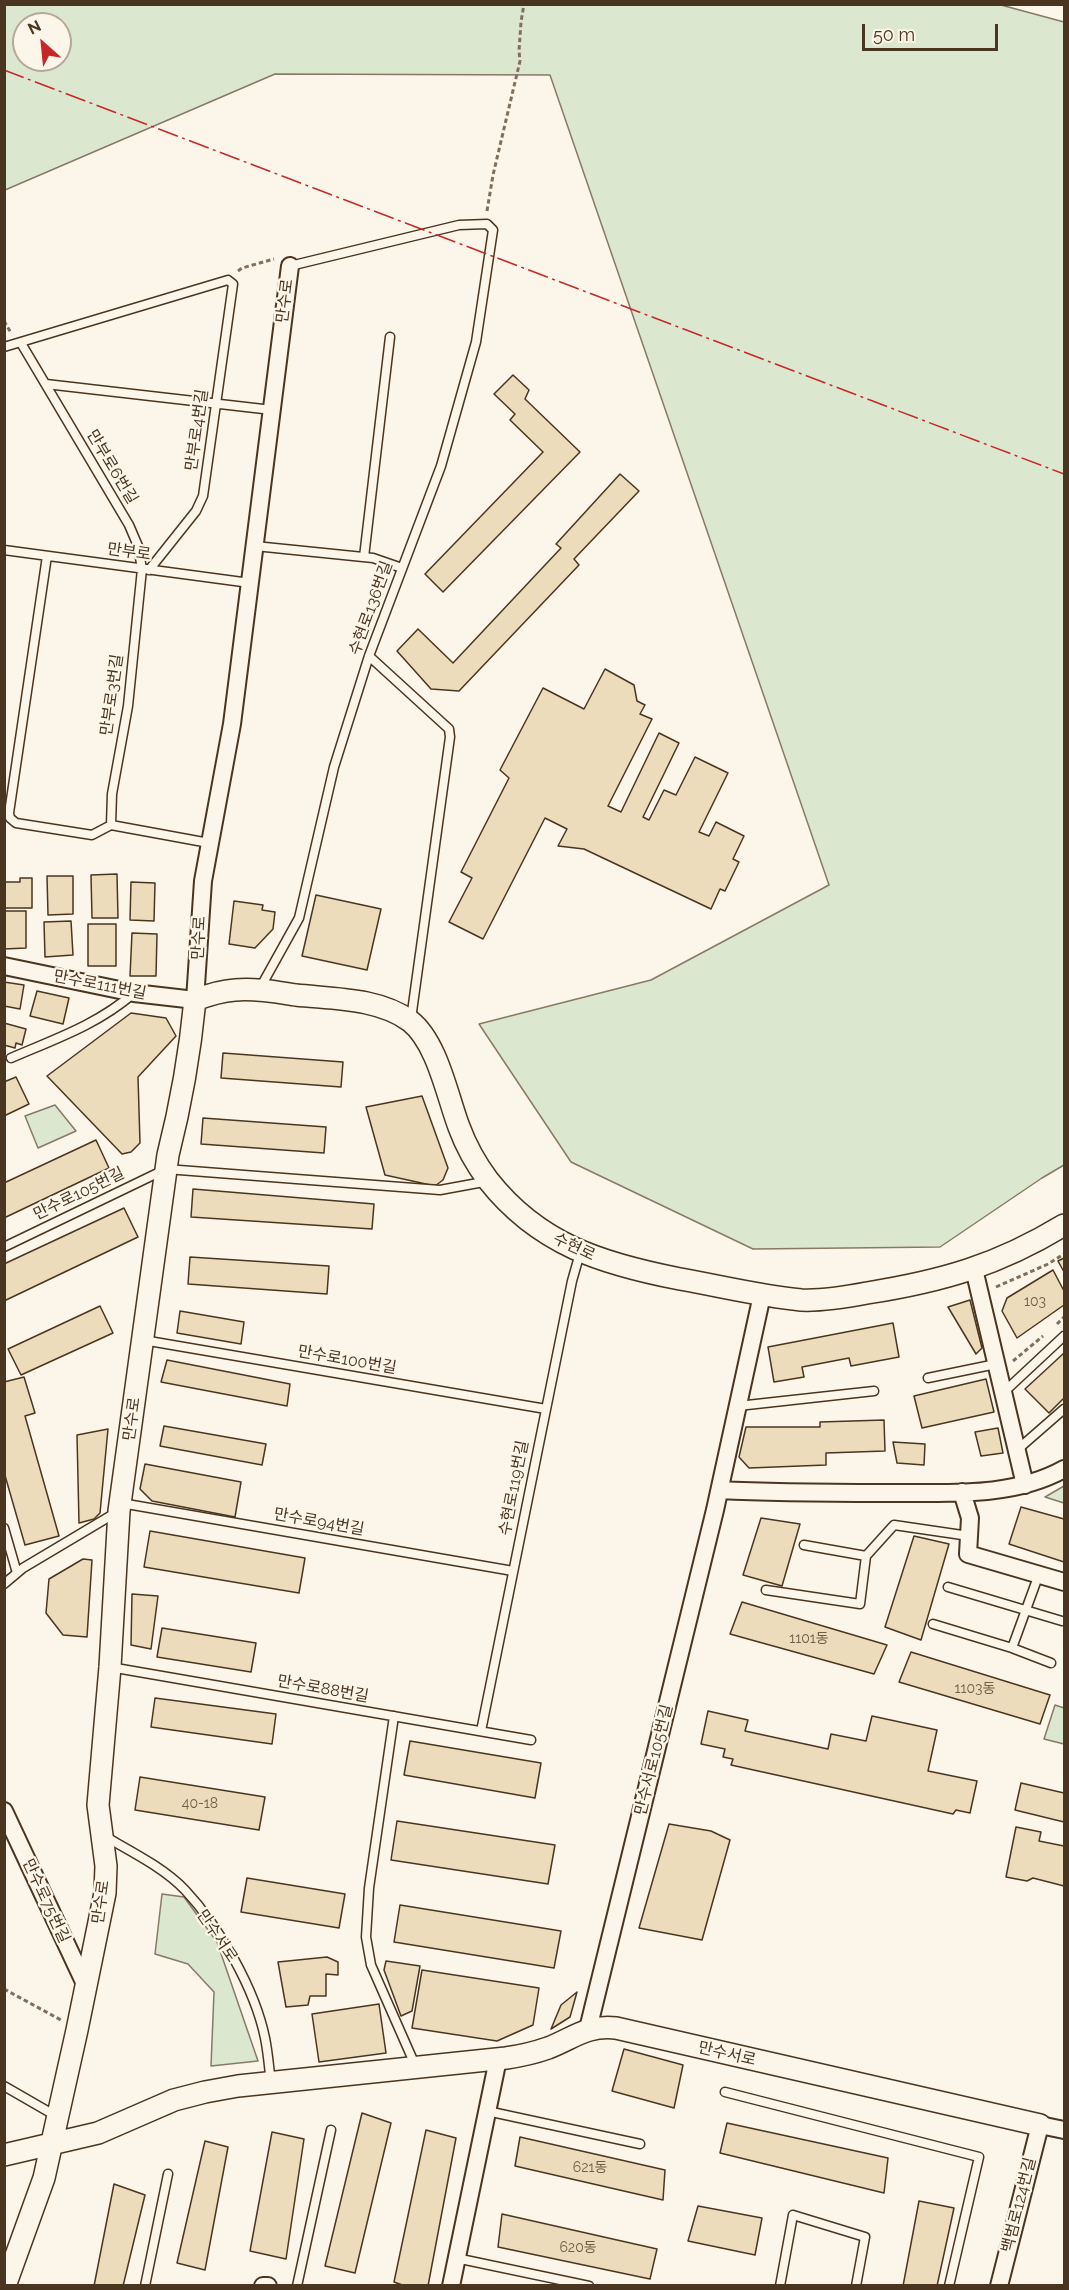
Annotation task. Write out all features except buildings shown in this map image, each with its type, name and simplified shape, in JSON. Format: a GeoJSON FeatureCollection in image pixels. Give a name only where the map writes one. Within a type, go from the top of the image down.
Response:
{"type":"FeatureCollection","features":[{"type":"Feature","properties":{"kind":"street","name":"만수로"},"geometry":{"type":"LineString","coordinates":[[5,2286],[44,2178],[78,2030],[105,1893],[106,1866],[98,1805],[110,1667],[119,1507],[166,1169],[191,1038],[200,911],[209,843],[232,724],[291,265]]}},
{"type":"Feature","properties":{"kind":"street","name":"만수로111번길"},"geometry":{"type":"LineString","coordinates":[[4,966],[134,993],[195,1000]]}},
{"type":"Feature","properties":{"kind":"street","name":"수현로"},"geometry":{"type":"LineString","coordinates":[[195,1000],[214,993],[237,989],[258,990],[368,1003],[394,1011],[421,1031],[429,1046],[460,1130],[474,1160],[489,1181],[534,1225],[552,1238],[580,1252],[633,1269],[762,1295],[804,1300],[853,1296],[903,1288],[974,1269],[1000,1260],[1065,1225]]}},
{"type":"Feature","properties":{"kind":"street"},"geometry":{"type":"LineString","coordinates":[[974,1269],[1002,1365],[1003,1392],[1025,1485]]}},
{"type":"Feature","properties":{"kind":"street","name":"만수서로105번길"},"geometry":{"type":"LineString","coordinates":[[588,2029],[720,1490],[762,1295]]}},
{"type":"Feature","properties":{"kind":"street"},"geometry":{"type":"LineString","coordinates":[[720,1490],[778,1493],[962,1492],[1007,1489],[1025,1485],[1065,1469]]}},
{"type":"Feature","properties":{"kind":"street"},"geometry":{"type":"LineString","coordinates":[[962,1492],[970,1518],[968,1554],[1065,1582]]}},
{"type":"Feature","properties":{"kind":"street","name":"만수로75번길"},"geometry":{"type":"LineString","coordinates":[[5,1814],[86,1986]]}},
{"type":"Feature","properties":{"kind":"street","name":"만수서로"},"geometry":{"type":"LineString","coordinates":[[4,2156],[98,2133],[174,2100],[205,2092],[531,2054],[588,2029],[601,2027],[616,2028],[1040,2125]]}},
{"type":"Feature","properties":{"kind":"street"},"geometry":{"type":"LineString","coordinates":[[451,2286],[498,2059]]}},
{"type":"Feature","properties":{"kind":"street"},"geometry":{"type":"LineString","coordinates":[[1040,2125],[1065,2130]]}},
{"type":"Feature","properties":{"kind":"street","name":"백범로124번길"},"geometry":{"type":"LineString","coordinates":[[999,2286],[1040,2125]]}},
{"type":"Feature","properties":{"kind":"street"},"geometry":{"type":"LineString","coordinates":[[263,2286],[268,2286]]}},
{"type":"Feature","properties":{"kind":"lane","name":"수현로136번길"},"geometry":{"type":"LineString","coordinates":[[258,990],[299,918],[334,766],[369,656],[441,466],[476,342],[493,230],[484,224]]}},
{"type":"Feature","properties":{"kind":"lane","name":"만수로"},"geometry":{"type":"LineString","coordinates":[[291,265],[459,225],[484,224]]}},
{"type":"Feature","properties":{"kind":"lane"},"geometry":{"type":"LineString","coordinates":[[4,347],[228,280]]}},
{"type":"Feature","properties":{"kind":"lane","name":"만부로4번길"},"geometry":{"type":"LineString","coordinates":[[145,569],[196,510],[203,496],[233,284],[228,280]]}},
{"type":"Feature","properties":{"kind":"lane"},"geometry":{"type":"LineString","coordinates":[[364,557],[390,337]]}},
{"type":"Feature","properties":{"kind":"lane","name":"만부로6번길"},"geometry":{"type":"LineString","coordinates":[[21,343],[129,525],[145,569]]}},
{"type":"Feature","properties":{"kind":"lane"},"geometry":{"type":"LineString","coordinates":[[46,384],[272,410]]}},
{"type":"Feature","properties":{"kind":"lane"},"geometry":{"type":"LineString","coordinates":[[255,546],[373,558],[402,568]]}},
{"type":"Feature","properties":{"kind":"lane","name":"만부로"},"geometry":{"type":"LineString","coordinates":[[4,550],[250,584]]}},
{"type":"Feature","properties":{"kind":"lane"},"geometry":{"type":"LineString","coordinates":[[47,556],[10,818],[16,823],[92,835],[111,825],[209,843]]}},
{"type":"Feature","properties":{"kind":"lane","name":"만부로3번길"},"geometry":{"type":"LineString","coordinates":[[111,825],[112,794],[128,706],[145,569]]}},
{"type":"Feature","properties":{"kind":"lane"},"geometry":{"type":"LineString","coordinates":[[369,656],[449,729],[410,1022]]}},
{"type":"Feature","properties":{"kind":"lane"},"geometry":{"type":"LineString","coordinates":[[11,1058],[98,1020],[134,993]]}},
{"type":"Feature","properties":{"kind":"lane"},"geometry":{"type":"LineString","coordinates":[[166,1169],[440,1190],[489,1181]]}},
{"type":"Feature","properties":{"kind":"lane","name":"만수로105번길"},"geometry":{"type":"LineString","coordinates":[[4,1247],[166,1169]]}},
{"type":"Feature","properties":{"kind":"lane","name":"수현로119번길"},"geometry":{"type":"LineString","coordinates":[[481,1731],[572,1281],[580,1252]]}},
{"type":"Feature","properties":{"kind":"lane"},"geometry":{"type":"LineString","coordinates":[[1003,1392],[1065,1336]]}},
{"type":"Feature","properties":{"kind":"lane","name":"만수로100번길"},"geometry":{"type":"LineString","coordinates":[[143,1340],[546,1409]]}},
{"type":"Feature","properties":{"kind":"lane"},"geometry":{"type":"LineString","coordinates":[[928,1378],[1002,1365]]}},
{"type":"Feature","properties":{"kind":"lane"},"geometry":{"type":"LineString","coordinates":[[738,1406],[874,1391]]}},
{"type":"Feature","properties":{"kind":"lane"},"geometry":{"type":"LineString","coordinates":[[1017,1450],[1065,1409]]}},
{"type":"Feature","properties":{"kind":"lane"},"geometry":{"type":"LineString","coordinates":[[4,1584],[23,1568],[119,1507]]}},
{"type":"Feature","properties":{"kind":"lane","name":"만수로94번길"},"geometry":{"type":"LineString","coordinates":[[119,1507],[513,1570]]}},
{"type":"Feature","properties":{"kind":"lane"},"geometry":{"type":"LineString","coordinates":[[766,1590],[860,1604],[866,1557],[894,1524],[969,1536]]}},
{"type":"Feature","properties":{"kind":"lane"},"geometry":{"type":"LineString","coordinates":[[4,1528],[17,1573]]}},
{"type":"Feature","properties":{"kind":"lane"},"geometry":{"type":"LineString","coordinates":[[804,1545],[866,1557]]}},
{"type":"Feature","properties":{"kind":"lane"},"geometry":{"type":"LineString","coordinates":[[1012,1648],[1039,1575]]}},
{"type":"Feature","properties":{"kind":"lane"},"geometry":{"type":"LineString","coordinates":[[948,1587],[1062,1621]]}},
{"type":"Feature","properties":{"kind":"lane"},"geometry":{"type":"LineString","coordinates":[[933,1624],[1012,1648],[1051,1663]]}},
{"type":"Feature","properties":{"kind":"lane","name":"만수로88번길"},"geometry":{"type":"LineString","coordinates":[[110,1667],[531,1740]]}},
{"type":"Feature","properties":{"kind":"lane"},"geometry":{"type":"LineString","coordinates":[[394,1716],[369,1888],[366,1937],[371,1965],[416,2068]]}},
{"type":"Feature","properties":{"kind":"lane","name":"만수서로"},"geometry":{"type":"LineString","coordinates":[[100,1834],[160,1870],[185,1890],[232,1952],[256,2009],[264,2036],[271,2083]]}},
{"type":"Feature","properties":{"kind":"lane"},"geometry":{"type":"LineString","coordinates":[[4,2086],[58,2117]]}},
{"type":"Feature","properties":{"kind":"lane"},"geometry":{"type":"LineString","coordinates":[[725,2092],[979,2157],[949,2286]]}},
{"type":"Feature","properties":{"kind":"lane"},"geometry":{"type":"LineString","coordinates":[[487,2111],[640,2144]]}},
{"type":"Feature","properties":{"kind":"lane"},"geometry":{"type":"LineString","coordinates":[[297,2286],[331,2130]]}},
{"type":"Feature","properties":{"kind":"lane"},"geometry":{"type":"LineString","coordinates":[[145,2286],[168,2174]]}},
{"type":"Feature","properties":{"kind":"lane"},"geometry":{"type":"LineString","coordinates":[[780,2286],[793,2215],[865,2237],[856,2286]]}},
{"type":"Feature","properties":{"kind":"lane"},"geometry":{"type":"LineString","coordinates":[[456,2258],[589,2286]]}},
{"type":"Feature","properties":{"kind":"path"},"geometry":{"type":"LineString","coordinates":[[484,224],[493,175],[516,86],[524,4]]}},
{"type":"Feature","properties":{"kind":"path"},"geometry":{"type":"LineString","coordinates":[[228,280],[242,268],[276,259],[291,265]]}},
{"type":"Feature","properties":{"kind":"path"},"geometry":{"type":"LineString","coordinates":[[994,1288],[1065,1254]]}},
{"type":"Feature","properties":{"kind":"path"},"geometry":{"type":"LineString","coordinates":[[1056,1324],[1065,1317]]}},
{"type":"Feature","properties":{"kind":"path"},"geometry":{"type":"LineString","coordinates":[[1002,1365],[1048,1331]]}},
{"type":"Feature","properties":{"kind":"path"},"geometry":{"type":"LineString","coordinates":[[4,1989],[78,2030]]}},
{"type":"Feature","properties":{"kind":"green space"},"geometry":{"type":"Polygon","coordinates":[[[5,5],[1001,5],[1064,22],[1064,1165],[940,1247],[753,1249],[571,1162],[479,1024],[651,980],[829,885],[550,75],[275,74],[5,190],[5,5]]]}},
{"type":"Feature","properties":{"kind":"green space"},"geometry":{"type":"Polygon","coordinates":[[[55,1105],[76,1131],[38,1148],[25,1116],[55,1105]]]}},
{"type":"Feature","properties":{"kind":"green space"},"geometry":{"type":"Polygon","coordinates":[[[1064,1486],[1064,1503],[1045,1497],[1064,1486]]]}},
{"type":"Feature","properties":{"kind":"green space"},"geometry":{"type":"Polygon","coordinates":[[[1055,1705],[1064,1708],[1064,1744],[1044,1739],[1055,1705]]]}},
{"type":"Feature","properties":{"kind":"green space"},"geometry":{"type":"Polygon","coordinates":[[[162,1894],[184,1897],[217,1942],[258,2061],[211,2066],[214,1992],[188,1964],[155,1954],[162,1894]]]}},
{"type":"Feature","properties":{"kind":"power"},"geometry":{"type":"LineString","coordinates":[[4,70],[1064,474]]}}]}
